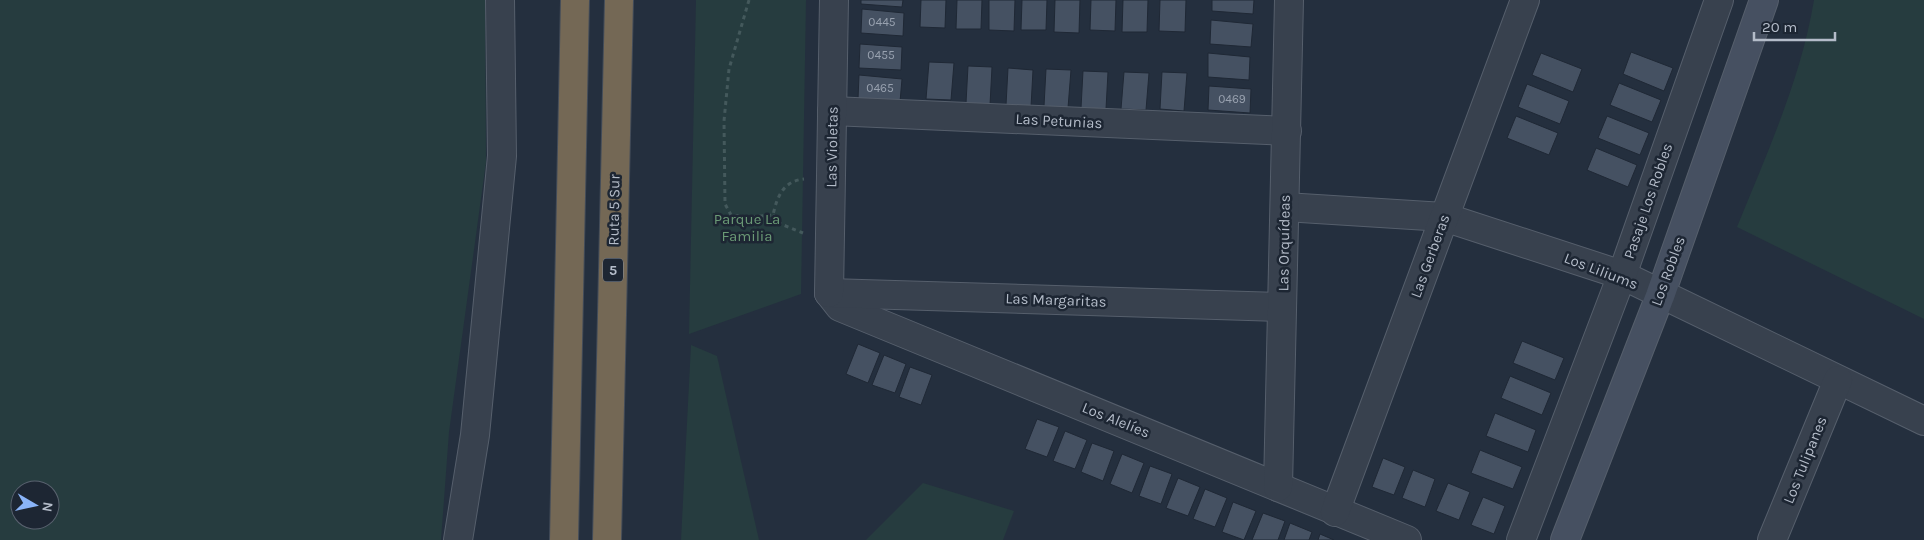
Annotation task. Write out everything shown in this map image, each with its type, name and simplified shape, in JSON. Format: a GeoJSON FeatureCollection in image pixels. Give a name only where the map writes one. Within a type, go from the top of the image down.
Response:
{"type":"FeatureCollection","features":[{"type":"Feature","properties":{"kind":"highway"},"geometry":{"type":"LineString","coordinates":[[564,540],[575,0]]}},
{"type":"Feature","properties":{"kind":"highway","name":"Ruta 5 Sur"},"geometry":{"type":"LineString","coordinates":[[607,540],[619,0]]}},
{"type":"Feature","properties":{"kind":"street"},"geometry":{"type":"LineString","coordinates":[[458,540],[475,436],[502,156],[500,0]]}},
{"type":"Feature","properties":{"kind":"street","name":"Las Violetas"},"geometry":{"type":"LineString","coordinates":[[829,294],[834,0]]}},
{"type":"Feature","properties":{"kind":"street","name":"Las Orquídeas"},"geometry":{"type":"LineString","coordinates":[[1278,486],[1290,0]]}},
{"type":"Feature","properties":{"kind":"street","name":"Las Gerberas"},"geometry":{"type":"LineString","coordinates":[[1335,512],[1525,0]]}},
{"type":"Feature","properties":{"kind":"street","name":"Pasaje Los Robles"},"geometry":{"type":"LineString","coordinates":[[1520,540],[1622,276],[1719,0]]}},
{"type":"Feature","properties":{"kind":"street","name":"Los Robles"},"geometry":{"type":"LineString","coordinates":[[1565,540],[1660,296],[1764,0]]}},
{"type":"Feature","properties":{"kind":"street","name":"Las Petunias"},"geometry":{"type":"LineString","coordinates":[[832,111],[1287,131]]}},
{"type":"Feature","properties":{"kind":"street","name":"Los Liliums"},"geometry":{"type":"LineString","coordinates":[[1285,207],[1444,217],[1622,276],[1660,296],[1924,421]]}},
{"type":"Feature","properties":{"kind":"street","name":"Las Margaritas"},"geometry":{"type":"LineString","coordinates":[[829,294],[1282,308]]}},
{"type":"Feature","properties":{"kind":"street","name":"Los Alelíes"},"geometry":{"type":"LineString","coordinates":[[829,294],[840,307],[1407,540]]}},
{"type":"Feature","properties":{"kind":"street","name":"Los Tulipanes"},"geometry":{"type":"LineString","coordinates":[[1772,540],[1838,380]]}},
{"type":"Feature","properties":{"kind":"path"},"geometry":{"type":"LineString","coordinates":[[749,0],[729,69],[724,121],[725,204],[732,215],[750,217],[773,215]]}},
{"type":"Feature","properties":{"kind":"path"},"geometry":{"type":"LineString","coordinates":[[773,215],[781,190],[797,180],[804,179]]}},
{"type":"Feature","properties":{"kind":"path"},"geometry":{"type":"LineString","coordinates":[[773,215],[781,224],[803,233]]}},
{"type":"Feature","properties":{"kind":"green space"},"geometry":{"type":"Polygon","coordinates":[[[0,0],[485,0],[486,162],[449,432],[441,540],[0,540],[0,0]]]}},
{"type":"Feature","properties":{"kind":"green space","name":"Parque La Familia"},"geometry":{"type":"Polygon","coordinates":[[[696,0],[806,0],[801,294],[689,334],[696,0]]]}},
{"type":"Feature","properties":{"kind":"green space"},"geometry":{"type":"Polygon","coordinates":[[[1814,0],[1924,0],[1924,319],[1737,227],[1792,87],[1801,58],[1814,0]]]}},
{"type":"Feature","properties":{"kind":"green space"},"geometry":{"type":"Polygon","coordinates":[[[691,345],[717,356],[759,540],[681,540],[691,345]]]}},
{"type":"Feature","properties":{"kind":"green space"},"geometry":{"type":"Polygon","coordinates":[[[923,483],[1014,511],[1003,540],[866,540],[923,483]]]}},
{"type":"Feature","properties":{"kind":"building"},"geometry":{"type":"Polygon","coordinates":[[[861,0],[903,0],[902,7],[861,4],[861,0]]]}},
{"type":"Feature","properties":{"kind":"building"},"geometry":{"type":"Polygon","coordinates":[[[921,0],[946,0],[945,28],[920,27],[921,0]]]}},
{"type":"Feature","properties":{"kind":"building"},"geometry":{"type":"Polygon","coordinates":[[[957,0],[982,0],[981,29],[956,29],[957,0]]]}},
{"type":"Feature","properties":{"kind":"building"},"geometry":{"type":"Polygon","coordinates":[[[989,0],[1015,0],[1014,31],[989,30],[989,0]]]}},
{"type":"Feature","properties":{"kind":"building"},"geometry":{"type":"Polygon","coordinates":[[[1022,0],[1047,0],[1046,30],[1021,30],[1022,0]]]}},
{"type":"Feature","properties":{"kind":"building"},"geometry":{"type":"Polygon","coordinates":[[[1055,0],[1080,0],[1079,33],[1054,32],[1055,0]]]}},
{"type":"Feature","properties":{"kind":"building"},"geometry":{"type":"Polygon","coordinates":[[[1091,0],[1116,0],[1115,31],[1090,30],[1091,0]]]}},
{"type":"Feature","properties":{"kind":"building"},"geometry":{"type":"Polygon","coordinates":[[[1123,0],[1148,0],[1147,32],[1122,32],[1123,0]]]}},
{"type":"Feature","properties":{"kind":"building"},"geometry":{"type":"Polygon","coordinates":[[[1160,0],[1186,0],[1185,32],[1159,31],[1160,0]]]}},
{"type":"Feature","properties":{"kind":"building"},"geometry":{"type":"Polygon","coordinates":[[[1212,0],[1254,0],[1253,14],[1212,11],[1212,0]]]}},
{"type":"Feature","properties":{"kind":"building"},"geometry":{"type":"Polygon","coordinates":[[[862,9],[904,13],[903,36],[861,33],[862,9]]]}},
{"type":"Feature","properties":{"kind":"building"},"geometry":{"type":"Polygon","coordinates":[[[1211,20],[1253,24],[1251,47],[1210,44],[1211,20]]]}},
{"type":"Feature","properties":{"kind":"building"},"geometry":{"type":"Polygon","coordinates":[[[860,44],[902,47],[901,70],[859,68],[860,44]]]}},
{"type":"Feature","properties":{"kind":"building"},"geometry":{"type":"Polygon","coordinates":[[[1631,52],[1673,68],[1664,91],[1623,74],[1631,52]]]}},
{"type":"Feature","properties":{"kind":"building"},"geometry":{"type":"Polygon","coordinates":[[[1208,53],[1250,57],[1249,80],[1208,77],[1208,53]]]}},
{"type":"Feature","properties":{"kind":"building"},"geometry":{"type":"Polygon","coordinates":[[[1541,53],[1582,69],[1573,92],[1532,75],[1541,53]]]}},
{"type":"Feature","properties":{"kind":"building"},"geometry":{"type":"Polygon","coordinates":[[[929,62],[954,63],[951,100],[926,99],[929,62]]]}},
{"type":"Feature","properties":{"kind":"building"},"geometry":{"type":"Polygon","coordinates":[[[968,66],[992,67],[990,105],[966,103],[968,66]]]}},
{"type":"Feature","properties":{"kind":"building"},"geometry":{"type":"Polygon","coordinates":[[[1008,68],[1033,70],[1031,107],[1006,105],[1008,68]]]}},
{"type":"Feature","properties":{"kind":"building"},"geometry":{"type":"Polygon","coordinates":[[[1046,69],[1071,70],[1068,108],[1044,106],[1046,69]]]}},
{"type":"Feature","properties":{"kind":"building"},"geometry":{"type":"Polygon","coordinates":[[[1083,71],[1108,72],[1106,109],[1081,108],[1083,71]]]}},
{"type":"Feature","properties":{"kind":"building"},"geometry":{"type":"Polygon","coordinates":[[[1124,72],[1149,73],[1146,110],[1121,109],[1124,72]]]}},
{"type":"Feature","properties":{"kind":"building"},"geometry":{"type":"Polygon","coordinates":[[[1162,72],[1187,73],[1184,111],[1160,109],[1162,72]]]}},
{"type":"Feature","properties":{"kind":"building"},"geometry":{"type":"Polygon","coordinates":[[[859,75],[902,79],[900,102],[858,99],[859,75]]]}},
{"type":"Feature","properties":{"kind":"building"},"geometry":{"type":"Polygon","coordinates":[[[1619,83],[1661,100],[1652,122],[1610,105],[1619,83]]]}},
{"type":"Feature","properties":{"kind":"building"},"geometry":{"type":"Polygon","coordinates":[[[1527,84],[1569,101],[1560,124],[1518,107],[1527,84]]]}},
{"type":"Feature","properties":{"kind":"building"},"geometry":{"type":"Polygon","coordinates":[[[1209,86],[1251,89],[1250,113],[1208,110],[1209,86]]]}},
{"type":"Feature","properties":{"kind":"building"},"geometry":{"type":"Polygon","coordinates":[[[1516,116],[1558,133],[1549,155],[1507,138],[1516,116]]]}},
{"type":"Feature","properties":{"kind":"building"},"geometry":{"type":"Polygon","coordinates":[[[1607,116],[1649,133],[1640,155],[1598,138],[1607,116]]]}},
{"type":"Feature","properties":{"kind":"building"},"geometry":{"type":"Polygon","coordinates":[[[1596,148],[1637,165],[1628,187],[1587,170],[1596,148]]]}},
{"type":"Feature","properties":{"kind":"building"},"geometry":{"type":"Polygon","coordinates":[[[1522,341],[1564,358],[1555,380],[1513,363],[1522,341]]]}},
{"type":"Feature","properties":{"kind":"building"},"geometry":{"type":"Polygon","coordinates":[[[858,344],[880,353],[868,383],[846,374],[858,344]]]}},
{"type":"Feature","properties":{"kind":"building"},"geometry":{"type":"Polygon","coordinates":[[[884,355],[906,364],[895,393],[872,385],[884,355]]]}},
{"type":"Feature","properties":{"kind":"building"},"geometry":{"type":"Polygon","coordinates":[[[910,367],[932,375],[921,405],[899,397],[910,367]]]}},
{"type":"Feature","properties":{"kind":"building"},"geometry":{"type":"Polygon","coordinates":[[[1510,376],[1551,393],[1542,415],[1501,398],[1510,376]]]}},
{"type":"Feature","properties":{"kind":"building"},"geometry":{"type":"Polygon","coordinates":[[[1495,413],[1536,430],[1528,452],[1486,436],[1495,413]]]}},
{"type":"Feature","properties":{"kind":"building"},"geometry":{"type":"Polygon","coordinates":[[[1037,419],[1059,427],[1047,457],[1025,449],[1037,419]]]}},
{"type":"Feature","properties":{"kind":"building"},"geometry":{"type":"Polygon","coordinates":[[[1065,431],[1087,440],[1075,469],[1053,461],[1065,431]]]}},
{"type":"Feature","properties":{"kind":"building"},"geometry":{"type":"Polygon","coordinates":[[[1092,443],[1114,451],[1103,481],[1081,472],[1092,443]]]}},
{"type":"Feature","properties":{"kind":"building"},"geometry":{"type":"Polygon","coordinates":[[[1480,450],[1522,467],[1513,489],[1471,473],[1480,450]]]}},
{"type":"Feature","properties":{"kind":"building"},"geometry":{"type":"Polygon","coordinates":[[[1122,454],[1144,463],[1132,493],[1110,484],[1122,454]]]}},
{"type":"Feature","properties":{"kind":"building"},"geometry":{"type":"Polygon","coordinates":[[[1383,458],[1405,467],[1394,495],[1372,487],[1383,458]]]}},
{"type":"Feature","properties":{"kind":"building"},"geometry":{"type":"Polygon","coordinates":[[[1150,466],[1172,474],[1161,504],[1139,496],[1150,466]]]}},
{"type":"Feature","properties":{"kind":"building"},"geometry":{"type":"Polygon","coordinates":[[[1413,470],[1435,479],[1425,507],[1402,498],[1413,470]]]}},
{"type":"Feature","properties":{"kind":"building"},"geometry":{"type":"Polygon","coordinates":[[[1178,478],[1200,487],[1188,516],[1166,508],[1178,478]]]}},
{"type":"Feature","properties":{"kind":"building"},"geometry":{"type":"Polygon","coordinates":[[[1448,483],[1470,492],[1459,520],[1436,511],[1448,483]]]}},
{"type":"Feature","properties":{"kind":"building"},"geometry":{"type":"Polygon","coordinates":[[[1205,489],[1227,498],[1215,527],[1193,519],[1205,489]]]}},
{"type":"Feature","properties":{"kind":"building"},"geometry":{"type":"Polygon","coordinates":[[[1483,497],[1505,506],[1494,534],[1471,525],[1483,497]]]}},
{"type":"Feature","properties":{"kind":"building"},"geometry":{"type":"Polygon","coordinates":[[[1233,502],[1256,511],[1244,540],[1222,532],[1233,502]]]}},
{"type":"Feature","properties":{"kind":"building"},"geometry":{"type":"Polygon","coordinates":[[[1263,513],[1285,521],[1278,540],[1252,540],[1263,513]]]}},
{"type":"Feature","properties":{"kind":"building"},"geometry":{"type":"Polygon","coordinates":[[[1290,523],[1312,532],[1309,540],[1284,540],[1290,523]]]}},
{"type":"Feature","properties":{"kind":"building"},"geometry":{"type":"Polygon","coordinates":[[[1320,534],[1334,540],[1318,540],[1320,534]]]}}]}
